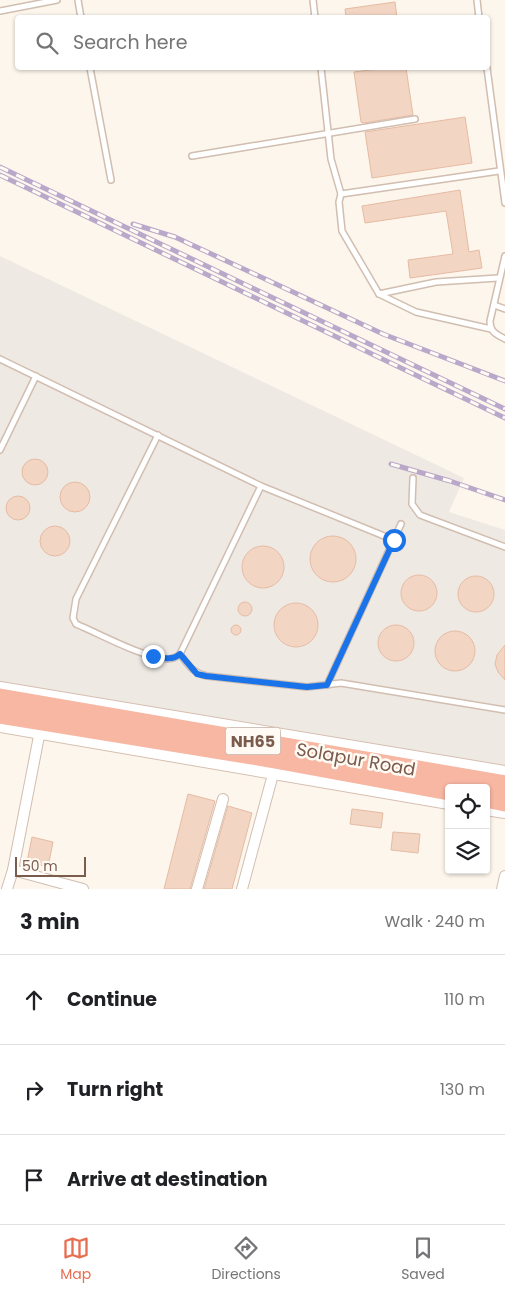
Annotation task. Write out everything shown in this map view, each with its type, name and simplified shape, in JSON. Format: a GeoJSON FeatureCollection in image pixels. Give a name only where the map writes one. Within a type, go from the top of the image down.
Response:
{"type":"FeatureCollection","features":[{"type":"Feature","properties":{"kind":"highway","name":"Solapur Road"},"geometry":{"type":"LineString","coordinates":[[0,698],[275,765],[445,790]]}},
{"type":"Feature","properties":{"kind":"highway","name":"Solapur Road"},"geometry":{"type":"LineString","coordinates":[[0,714],[91,721],[505,786]]}},
{"type":"Feature","properties":{"kind":"highway"},"geometry":{"type":"LineString","coordinates":[[490,799],[505,802]]}},
{"type":"Feature","properties":{"kind":"street"},"geometry":{"type":"LineString","coordinates":[[0,689],[505,773]]}},
{"type":"Feature","properties":{"kind":"street"},"geometry":{"type":"LineString","coordinates":[[0,725],[275,765],[445,801]]}},
{"type":"Feature","properties":{"kind":"street"},"geometry":{"type":"LineString","coordinates":[[8,889],[40,731]]}},
{"type":"Feature","properties":{"kind":"street"},"geometry":{"type":"LineString","coordinates":[[242,889],[275,765]]}},
{"type":"Feature","properties":{"kind":"street"},"geometry":{"type":"LineString","coordinates":[[197,889],[223,799]]}},
{"type":"Feature","properties":{"kind":"street"},"geometry":{"type":"LineString","coordinates":[[490,809],[505,811]]}},
{"type":"Feature","properties":{"kind":"street"},"geometry":{"type":"LineString","coordinates":[[12,870],[83,889]]}},
{"type":"Feature","properties":{"kind":"street"},"geometry":{"type":"LineString","coordinates":[[502,889],[505,876]]}},
{"type":"Feature","properties":{"kind":"lane"},"geometry":{"type":"LineString","coordinates":[[0,11],[57,0]]}},
{"type":"Feature","properties":{"kind":"lane"},"geometry":{"type":"LineString","coordinates":[[78,0],[80,15]]}},
{"type":"Feature","properties":{"kind":"lane"},"geometry":{"type":"LineString","coordinates":[[313,0],[315,15]]}},
{"type":"Feature","properties":{"kind":"lane"},"geometry":{"type":"LineString","coordinates":[[477,0],[479,15]]}},
{"type":"Feature","properties":{"kind":"lane"},"geometry":{"type":"LineString","coordinates":[[90,70],[111,180]]}},
{"type":"Feature","properties":{"kind":"lane"},"geometry":{"type":"LineString","coordinates":[[321,70],[332,159],[341,194],[339,202],[342,231],[378,294],[416,312],[491,329]]}},
{"type":"Feature","properties":{"kind":"lane"},"geometry":{"type":"LineString","coordinates":[[487,70],[499,171],[505,204]]}},
{"type":"Feature","properties":{"kind":"lane"},"geometry":{"type":"LineString","coordinates":[[192,156],[329,135],[415,119]]}},
{"type":"Feature","properties":{"kind":"lane"},"geometry":{"type":"LineString","coordinates":[[341,194],[499,171]]}},
{"type":"Feature","properties":{"kind":"lane"},"geometry":{"type":"LineString","coordinates":[[505,256],[498,278],[490,321],[494,334],[505,339]]}},
{"type":"Feature","properties":{"kind":"lane"},"geometry":{"type":"LineString","coordinates":[[378,294],[436,282],[498,278]]}},
{"type":"Feature","properties":{"kind":"lane"},"geometry":{"type":"LineString","coordinates":[[494,305],[505,309]]}},
{"type":"Feature","properties":{"kind":"lane"},"geometry":{"type":"LineString","coordinates":[[0,359],[260,486],[394,540]]}},
{"type":"Feature","properties":{"kind":"lane"},"geometry":{"type":"LineString","coordinates":[[0,450],[36,376]]}},
{"type":"Feature","properties":{"kind":"lane"},"geometry":{"type":"LineString","coordinates":[[158,435],[76,599],[73,618],[76,624],[153,656],[167,659],[176,658],[180,654],[260,486]]}},
{"type":"Feature","properties":{"kind":"lane"},"geometry":{"type":"LineString","coordinates":[[413,478],[412,504],[420,515],[505,547]]}},
{"type":"Feature","properties":{"kind":"lane"},"geometry":{"type":"LineString","coordinates":[[327,685],[401,524]]}},
{"type":"Feature","properties":{"kind":"lane"},"geometry":{"type":"LineString","coordinates":[[180,654],[197,674],[206,676],[307,687],[341,683],[505,710]]}},
{"type":"Feature","properties":{"kind":"shaded area"},"geometry":{"type":"Polygon","coordinates":[[[0,256],[464,478],[449,512],[505,530],[505,769],[0,685],[0,256]]]}},
{"type":"Feature","properties":{"kind":"building"},"geometry":{"type":"Polygon","coordinates":[[[395,2],[397,15],[346,15],[345,9],[395,2]]]}},
{"type":"Feature","properties":{"kind":"building"},"geometry":{"type":"Polygon","coordinates":[[[406,70],[413,115],[361,122],[354,72],[406,70]]]}},
{"type":"Feature","properties":{"kind":"building"},"geometry":{"type":"Polygon","coordinates":[[[465,117],[472,163],[372,178],[365,132],[465,117]]]}},
{"type":"Feature","properties":{"kind":"building"},"geometry":{"type":"Polygon","coordinates":[[[460,190],[469,252],[479,250],[482,268],[410,278],[408,260],[453,254],[446,211],[365,223],[362,206],[460,190]]]}},
{"type":"Feature","properties":{"kind":"building"},"geometry":{"type":"Polygon","coordinates":[[[35,459],[44,463],[48,472],[44,481],[35,485],[26,481],[22,472],[26,463],[35,459]]]}},
{"type":"Feature","properties":{"kind":"building"},"geometry":{"type":"Polygon","coordinates":[[[75,482],[85,487],[90,497],[85,507],[75,512],[65,507],[60,497],[65,487],[75,482]]]}},
{"type":"Feature","properties":{"kind":"building"},"geometry":{"type":"Polygon","coordinates":[[[18,496],[27,499],[30,508],[27,517],[18,520],[9,517],[6,508],[9,499],[18,496]]]}},
{"type":"Feature","properties":{"kind":"building"},"geometry":{"type":"Polygon","coordinates":[[[55,526],[61,527],[69,535],[69,547],[61,555],[55,556],[49,555],[41,547],[40,541],[41,535],[49,527],[55,526]]]}},
{"type":"Feature","properties":{"kind":"building"},"geometry":{"type":"Polygon","coordinates":[[[333,536],[346,540],[352,546],[356,559],[352,572],[346,578],[333,582],[320,578],[314,572],[310,559],[314,546],[320,540],[333,536]]]}},
{"type":"Feature","properties":{"kind":"building"},"geometry":{"type":"Polygon","coordinates":[[[267,546],[275,549],[281,555],[284,567],[281,579],[275,585],[259,588],[251,585],[245,579],[242,563],[245,555],[251,549],[267,546]]]}},
{"type":"Feature","properties":{"kind":"building"},"geometry":{"type":"Polygon","coordinates":[[[419,575],[431,581],[437,593],[431,605],[419,611],[407,605],[401,593],[407,581],[419,575]]]}},
{"type":"Feature","properties":{"kind":"building"},"geometry":{"type":"Polygon","coordinates":[[[476,576],[483,577],[489,581],[493,587],[493,601],[489,607],[483,611],[476,612],[469,611],[463,607],[459,601],[458,594],[459,587],[463,581],[469,577],[476,576]]]}},
{"type":"Feature","properties":{"kind":"building"},"geometry":{"type":"Polygon","coordinates":[[[245,602],[250,604],[252,609],[250,614],[245,616],[240,614],[238,609],[240,604],[245,602]]]}},
{"type":"Feature","properties":{"kind":"building"},"geometry":{"type":"Polygon","coordinates":[[[292,603],[300,603],[312,609],[318,625],[312,641],[300,647],[292,647],[280,641],[274,629],[274,621],[280,609],[292,603]]]}},
{"type":"Feature","properties":{"kind":"building"},"geometry":{"type":"Polygon","coordinates":[[[234,625],[238,625],[241,630],[240,634],[234,635],[231,632],[231,628],[234,625]]]}},
{"type":"Feature","properties":{"kind":"building"},"geometry":{"type":"Polygon","coordinates":[[[396,625],[408,631],[414,643],[408,655],[396,661],[384,655],[378,643],[384,631],[396,625]]]}},
{"type":"Feature","properties":{"kind":"building"},"geometry":{"type":"Polygon","coordinates":[[[459,631],[466,634],[472,640],[475,651],[474,659],[466,668],[459,671],[451,671],[444,668],[436,659],[435,647],[438,640],[447,632],[459,631]]]}},
{"type":"Feature","properties":{"kind":"building"},"geometry":{"type":"Polygon","coordinates":[[[505,645],[505,680],[498,672],[495,664],[497,655],[505,645]]]}},
{"type":"Feature","properties":{"kind":"building"},"geometry":{"type":"Polygon","coordinates":[[[188,794],[215,801],[190,889],[164,889],[188,794]]]}},
{"type":"Feature","properties":{"kind":"building"},"geometry":{"type":"Polygon","coordinates":[[[228,806],[252,813],[232,889],[204,889],[228,806]]]}},
{"type":"Feature","properties":{"kind":"building"},"geometry":{"type":"Polygon","coordinates":[[[352,809],[383,813],[381,828],[350,824],[352,809]]]}},
{"type":"Feature","properties":{"kind":"building"},"geometry":{"type":"Polygon","coordinates":[[[393,832],[420,834],[418,853],[391,850],[393,832]]]}},
{"type":"Feature","properties":{"kind":"building"},"geometry":{"type":"Polygon","coordinates":[[[32,837],[53,842],[48,867],[27,862],[32,837]]]}},
{"type":"Feature","properties":{"kind":"railway"},"geometry":{"type":"LineString","coordinates":[[0,167],[505,409]]}},
{"type":"Feature","properties":{"kind":"railway"},"geometry":{"type":"LineString","coordinates":[[0,175],[505,418]]}},
{"type":"Feature","properties":{"kind":"railway"},"geometry":{"type":"LineString","coordinates":[[133,224],[175,237],[383,334],[505,381]]}},
{"type":"Feature","properties":{"kind":"railway"},"geometry":{"type":"LineString","coordinates":[[391,464],[450,481],[505,500]]}},
{"type":"Feature","properties":{"kind":"route"},"geometry":{"type":"LineString","coordinates":[[153,656],[167,659],[176,658],[180,654],[191,669],[197,674],[206,676],[307,687],[327,685],[394,540]]}}]}
